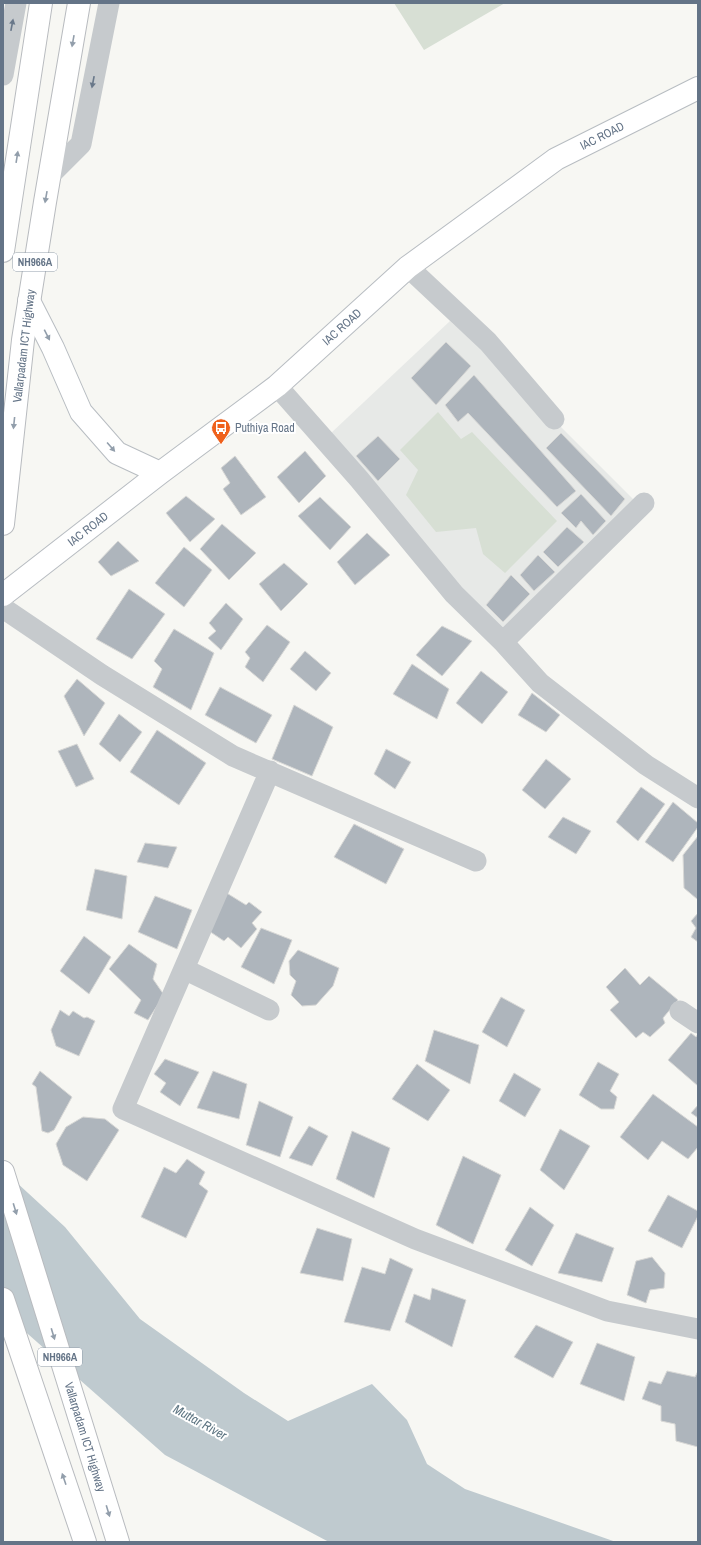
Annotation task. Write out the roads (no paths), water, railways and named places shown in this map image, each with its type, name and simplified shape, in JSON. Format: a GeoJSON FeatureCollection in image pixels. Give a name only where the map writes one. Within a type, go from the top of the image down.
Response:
{"type":"FeatureCollection","features":[{"type":"Feature","properties":{"kind":"main road","name":"NH966A"},"geometry":{"type":"LineString","coordinates":[[3,251],[41,3]]}},
{"type":"Feature","properties":{"kind":"main road","name":"Vallarpadam ICT Highway"},"geometry":{"type":"LineString","coordinates":[[3,524],[23,340],[49,176],[79,3]]}},
{"type":"Feature","properties":{"kind":"main road","name":"IAC ROAD"},"geometry":{"type":"LineString","coordinates":[[3,595],[160,473],[277,386],[408,267],[556,159],[698,88]]}},
{"type":"Feature","properties":{"kind":"main road"},"geometry":{"type":"LineString","coordinates":[[29,301],[54,348],[81,412],[117,453],[160,473]]}},
{"type":"Feature","properties":{"kind":"main road","name":"Vallarpadam ICT Highway"},"geometry":{"type":"LineString","coordinates":[[3,1172],[118,1542]]}},
{"type":"Feature","properties":{"kind":"main road","name":"NH966A"},"geometry":{"type":"LineString","coordinates":[[3,1299],[85,1542]]}},
{"type":"Feature","properties":{"kind":"street"},"geometry":{"type":"LineString","coordinates":[[3,75],[16,3]]}},
{"type":"Feature","properties":{"kind":"street"},"geometry":{"type":"LineString","coordinates":[[49,176],[81,144],[109,3]]}},
{"type":"Feature","properties":{"kind":"street"},"geometry":{"type":"LineString","coordinates":[[408,267],[488,342],[554,419]]}},
{"type":"Feature","properties":{"kind":"street"},"geometry":{"type":"LineString","coordinates":[[277,386],[359,479],[454,594],[503,642],[540,683],[646,765],[698,798]]}},
{"type":"Feature","properties":{"kind":"street"},"geometry":{"type":"LineString","coordinates":[[503,642],[644,503]]}},
{"type":"Feature","properties":{"kind":"street"},"geometry":{"type":"LineString","coordinates":[[3,608],[102,675],[233,756],[476,861]]}},
{"type":"Feature","properties":{"kind":"street"},"geometry":{"type":"LineString","coordinates":[[270,771],[123,1109],[422,1242],[607,1311],[698,1329]]}},
{"type":"Feature","properties":{"kind":"street"},"geometry":{"type":"LineString","coordinates":[[184,969],[269,1010]]}},
{"type":"Feature","properties":{"kind":"street"},"geometry":{"type":"LineString","coordinates":[[680,1011],[698,1023]]}},
{"type":"Feature","properties":{"kind":"water","name":"Muttar River"},"geometry":{"type":"Polygon","coordinates":[[[3,1170],[65,1227],[140,1319],[244,1393],[288,1421],[372,1384],[407,1420],[427,1464],[465,1489],[616,1542],[329,1542],[165,1455],[3,1312],[3,1170]]]}},
{"type":"Feature","properties":{"kind":"place","name":"Puthiya Road"},"geometry":{"type":"Point","coordinates":[221,445]}}]}
